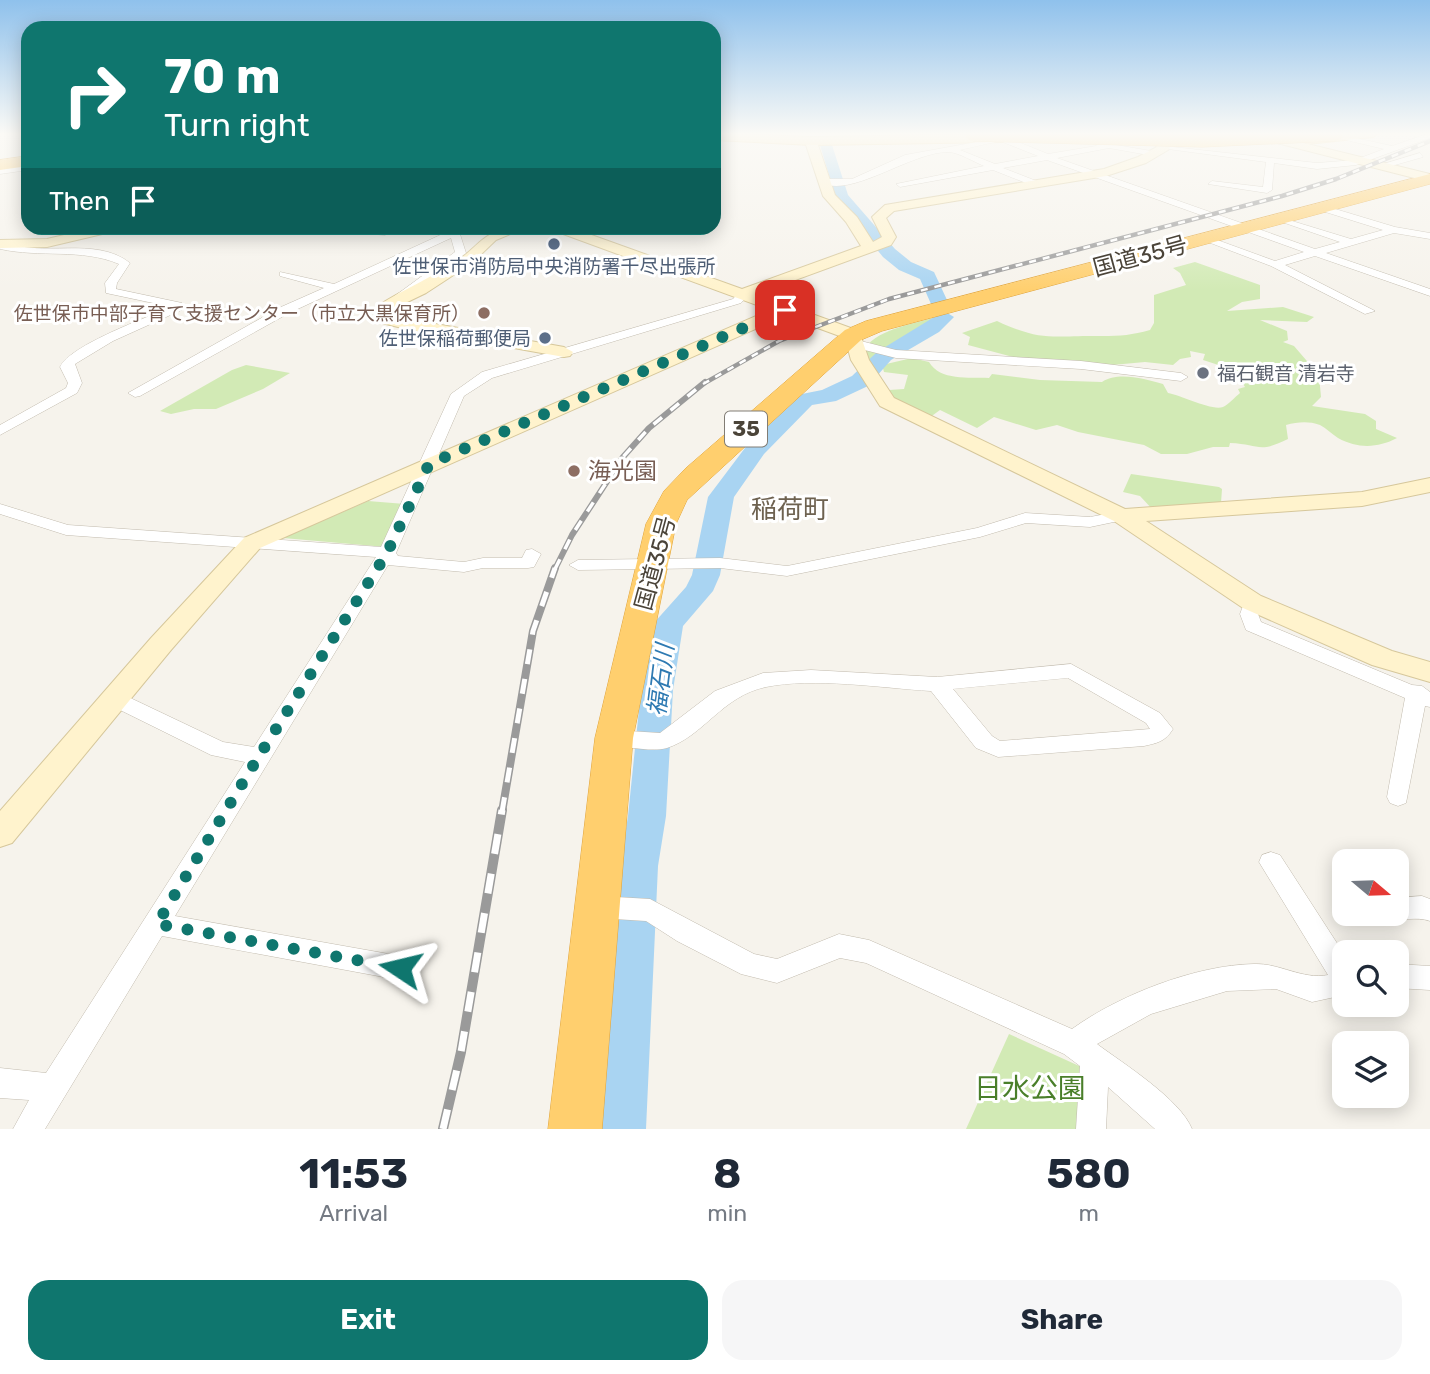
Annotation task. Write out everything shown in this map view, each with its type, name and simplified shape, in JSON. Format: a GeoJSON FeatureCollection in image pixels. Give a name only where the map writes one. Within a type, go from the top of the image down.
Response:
{"type":"FeatureCollection","features":[{"type":"Feature","properties":{"kind":"highway","name":"国道35号"},"geometry":{"type":"LineString","coordinates":[[575,1129],[598,907],[660,564],[661,524],[674,498],[696,474],[853,339],[909,316],[1322,208],[1380,186]]}},
{"type":"Feature","properties":{"kind":"street"},"geometry":{"type":"LineString","coordinates":[[828,186],[829,196],[852,220],[870,249]]}},
{"type":"Feature","properties":{"kind":"street"},"geometry":{"type":"LineString","coordinates":[[28,1129],[51,1088],[157,924],[387,553],[429,464],[454,402],[465,387],[487,375],[737,301],[743,294],[870,249],[886,242],[889,237],[879,217],[890,208],[1026,186]]}},
{"type":"Feature","properties":{"kind":"street"},"geometry":{"type":"LineString","coordinates":[[1124,186],[1430,293]]}},
{"type":"Feature","properties":{"kind":"street"},"geometry":{"type":"LineString","coordinates":[[1227,186],[1267,190],[1267,186]]}},
{"type":"Feature","properties":{"kind":"street"},"geometry":{"type":"LineString","coordinates":[[1322,208],[1394,230],[1430,236]]}},
{"type":"Feature","properties":{"kind":"street"},"geometry":{"type":"LineString","coordinates":[[1282,219],[1352,243]]}},
{"type":"Feature","properties":{"kind":"street"},"geometry":{"type":"LineString","coordinates":[[1275,264],[1394,230]]}},
{"type":"Feature","properties":{"kind":"street"},"geometry":{"type":"LineString","coordinates":[[3,244],[47,243],[81,235]]}},
{"type":"Feature","properties":{"kind":"street"},"geometry":{"type":"LineString","coordinates":[[135,393],[285,310],[443,235]]}},
{"type":"Feature","properties":{"kind":"street"},"geometry":{"type":"LineString","coordinates":[[456,235],[461,253],[385,309],[384,314],[388,319],[564,352]]}},
{"type":"Feature","properties":{"kind":"street"},"geometry":{"type":"LineString","coordinates":[[393,303],[449,273],[491,237],[497,235]]}},
{"type":"Feature","properties":{"kind":"street"},"geometry":{"type":"LineString","coordinates":[[580,235],[743,294],[890,352],[1081,365],[1181,377]]}},
{"type":"Feature","properties":{"kind":"street"},"geometry":{"type":"LineString","coordinates":[[1205,239],[1275,264],[1370,311]]}},
{"type":"Feature","properties":{"kind":"street"},"geometry":{"type":"LineString","coordinates":[[0,431],[72,390],[75,383],[67,367],[69,362],[109,338],[180,308],[178,305],[110,290],[111,283],[124,263],[110,255],[66,250],[14,249],[4,247],[3,244]]}},
{"type":"Feature","properties":{"kind":"street"},"geometry":{"type":"LineString","coordinates":[[284,274],[334,287]]}},
{"type":"Feature","properties":{"kind":"street"},"geometry":{"type":"LineString","coordinates":[[0,834],[252,543],[785,310]]}},
{"type":"Feature","properties":{"kind":"street"},"geometry":{"type":"LineString","coordinates":[[853,339],[868,372],[887,402],[1122,516],[1252,602],[1382,658],[1425,688],[1415,707],[1398,797]]}},
{"type":"Feature","properties":{"kind":"street"},"geometry":{"type":"LineString","coordinates":[[578,565],[720,563],[787,571],[980,532],[1025,517],[1090,522],[1122,516],[1362,499],[1430,485]]}},
{"type":"Feature","properties":{"kind":"street"},"geometry":{"type":"LineString","coordinates":[[0,509],[66,530],[387,553],[393,561],[464,567],[483,563],[528,563],[532,554]]}},
{"type":"Feature","properties":{"kind":"street"},"geometry":{"type":"LineString","coordinates":[[627,739],[663,741],[679,732],[722,696],[763,680],[811,677],[937,684],[1071,671],[1153,718],[1163,729],[1157,735],[1144,738],[998,749],[984,743],[937,684]]}},
{"type":"Feature","properties":{"kind":"street"},"geometry":{"type":"LineString","coordinates":[[115,699],[219,749],[259,756]]}},
{"type":"Feature","properties":{"kind":"street"},"geometry":{"type":"LineString","coordinates":[[1271,862],[1332,958]]}},
{"type":"Feature","properties":{"kind":"street"},"geometry":{"type":"LineString","coordinates":[[598,907],[639,910],[750,965],[777,971],[839,946],[869,952],[1084,1051],[1138,1092],[1177,1129]]}},
{"type":"Feature","properties":{"kind":"street"},"geometry":{"type":"LineString","coordinates":[[1409,908],[1422,907],[1430,910]]}},
{"type":"Feature","properties":{"kind":"street"},"geometry":{"type":"LineString","coordinates":[[157,924],[400,968]]}},
{"type":"Feature","properties":{"kind":"street"},"geometry":{"type":"LineString","coordinates":[[1091,1129],[1084,1051],[1091,1029],[1191,988],[1226,979],[1276,977],[1312,990],[1332,986]]}},
{"type":"Feature","properties":{"kind":"street"},"geometry":{"type":"LineString","coordinates":[[1409,977],[1430,978]]}},
{"type":"Feature","properties":{"kind":"street"},"geometry":{"type":"LineString","coordinates":[[0,1083],[51,1088]]}},
{"type":"Feature","properties":{"kind":"green space"},"geometry":{"type":"Polygon","coordinates":[[[1195,262],[1260,285],[1260,299],[1242,302],[1227,311],[1283,307],[1314,317],[1307,322],[1260,320],[1287,331],[1288,340],[1283,342],[1294,346],[1319,375],[1321,397],[1312,406],[1365,414],[1376,421],[1376,429],[1397,438],[1383,444],[1360,445],[1345,442],[1320,425],[1299,423],[1286,425],[1288,439],[1270,446],[1230,443],[1229,447],[1213,447],[1187,454],[1161,454],[1144,445],[1078,432],[1057,425],[1036,430],[994,417],[977,428],[940,410],[929,418],[891,401],[889,390],[904,389],[908,375],[884,372],[882,365],[912,358],[929,362],[940,372],[964,378],[989,378],[992,374],[1040,380],[1102,382],[1124,376],[1140,378],[1163,384],[1168,393],[1211,407],[1223,407],[1240,393],[1238,389],[1245,387],[1234,370],[1203,360],[1205,354],[1190,351],[1191,357],[1180,359],[1173,365],[1145,362],[1112,365],[1013,357],[968,345],[970,337],[962,333],[997,321],[1026,332],[1049,336],[1121,335],[1150,330],[1154,323],[1154,295],[1186,285],[1180,273],[1173,268],[1195,262]]]}},
{"type":"Feature","properties":{"kind":"green space"},"geometry":{"type":"Polygon","coordinates":[[[940,316],[943,318],[872,360],[869,359],[865,348],[871,341],[900,327],[940,316]]]}},
{"type":"Feature","properties":{"kind":"green space"},"geometry":{"type":"Polygon","coordinates":[[[246,365],[290,373],[263,389],[216,409],[194,409],[171,414],[160,411],[232,370],[246,365]]]}},
{"type":"Feature","properties":{"kind":"green space"},"geometry":{"type":"Polygon","coordinates":[[[1131,474],[1219,487],[1222,489],[1221,503],[1154,511],[1140,496],[1123,492],[1131,474]]]}},
{"type":"Feature","properties":{"kind":"green space"},"geometry":{"type":"Polygon","coordinates":[[[368,501],[405,504],[386,547],[283,538],[368,501]]]}},
{"type":"Feature","properties":{"kind":"green space","name":"日水公園"},"geometry":{"type":"Polygon","coordinates":[[[1009,1034],[1088,1070],[1082,1129],[966,1129],[1009,1034]]]}},
{"type":"Feature","properties":{"kind":"waterway","name":"福石川"},"geometry":{"type":"LineString","coordinates":[[838,186],[841,196],[889,253],[905,266],[928,276],[938,300]]}},
{"type":"Feature","properties":{"kind":"waterway","name":"福石川"},"geometry":{"type":"LineString","coordinates":[[622,1129],[639,866],[647,816],[657,690],[668,624],[699,591],[706,575],[721,497],[756,449],[805,400],[828,396],[860,381],[884,356],[932,328],[944,317]]}},
{"type":"Feature","properties":{"kind":"railway"},"geometry":{"type":"LineString","coordinates":[[703,384],[779,341],[889,299],[1315,186]]}},
{"type":"Feature","properties":{"kind":"railway"},"geometry":{"type":"LineString","coordinates":[[555,569],[572,535],[623,457],[649,428],[705,382]]}},
{"type":"Feature","properties":{"kind":"railway"},"geometry":{"type":"LineString","coordinates":[[502,812],[533,631],[555,568]]}},
{"type":"Feature","properties":{"kind":"railway"},"geometry":{"type":"LineString","coordinates":[[443,1129],[461,1052],[502,810]]}},
{"type":"Feature","properties":{"kind":"place","name":"佐世保市消防局中央消防署千尽出張所"},"geometry":{"type":"Point","coordinates":[554,244]}},
{"type":"Feature","properties":{"kind":"place","name":"佐世保市中部子育て支援センター（市立大黒保育所）"},"geometry":{"type":"Point","coordinates":[484,313]}},
{"type":"Feature","properties":{"kind":"place","name":"佐世保稲荷郵便局"},"geometry":{"type":"Point","coordinates":[545,338]}},
{"type":"Feature","properties":{"kind":"place","name":"福石観音 清岩寺"},"geometry":{"type":"Point","coordinates":[1203,373]}},
{"type":"Feature","properties":{"kind":"place","name":"海光園"},"geometry":{"type":"Point","coordinates":[574,471]}},
{"type":"Feature","properties":{"kind":"district","name":"稲荷町"},"geometry":{"type":"Point","coordinates":[790,509]}},
{"type":"Feature","properties":{"kind":"route"},"geometry":{"type":"LineString","coordinates":[[400,968],[157,924],[387,553],[429,464],[785,310]]}}]}
